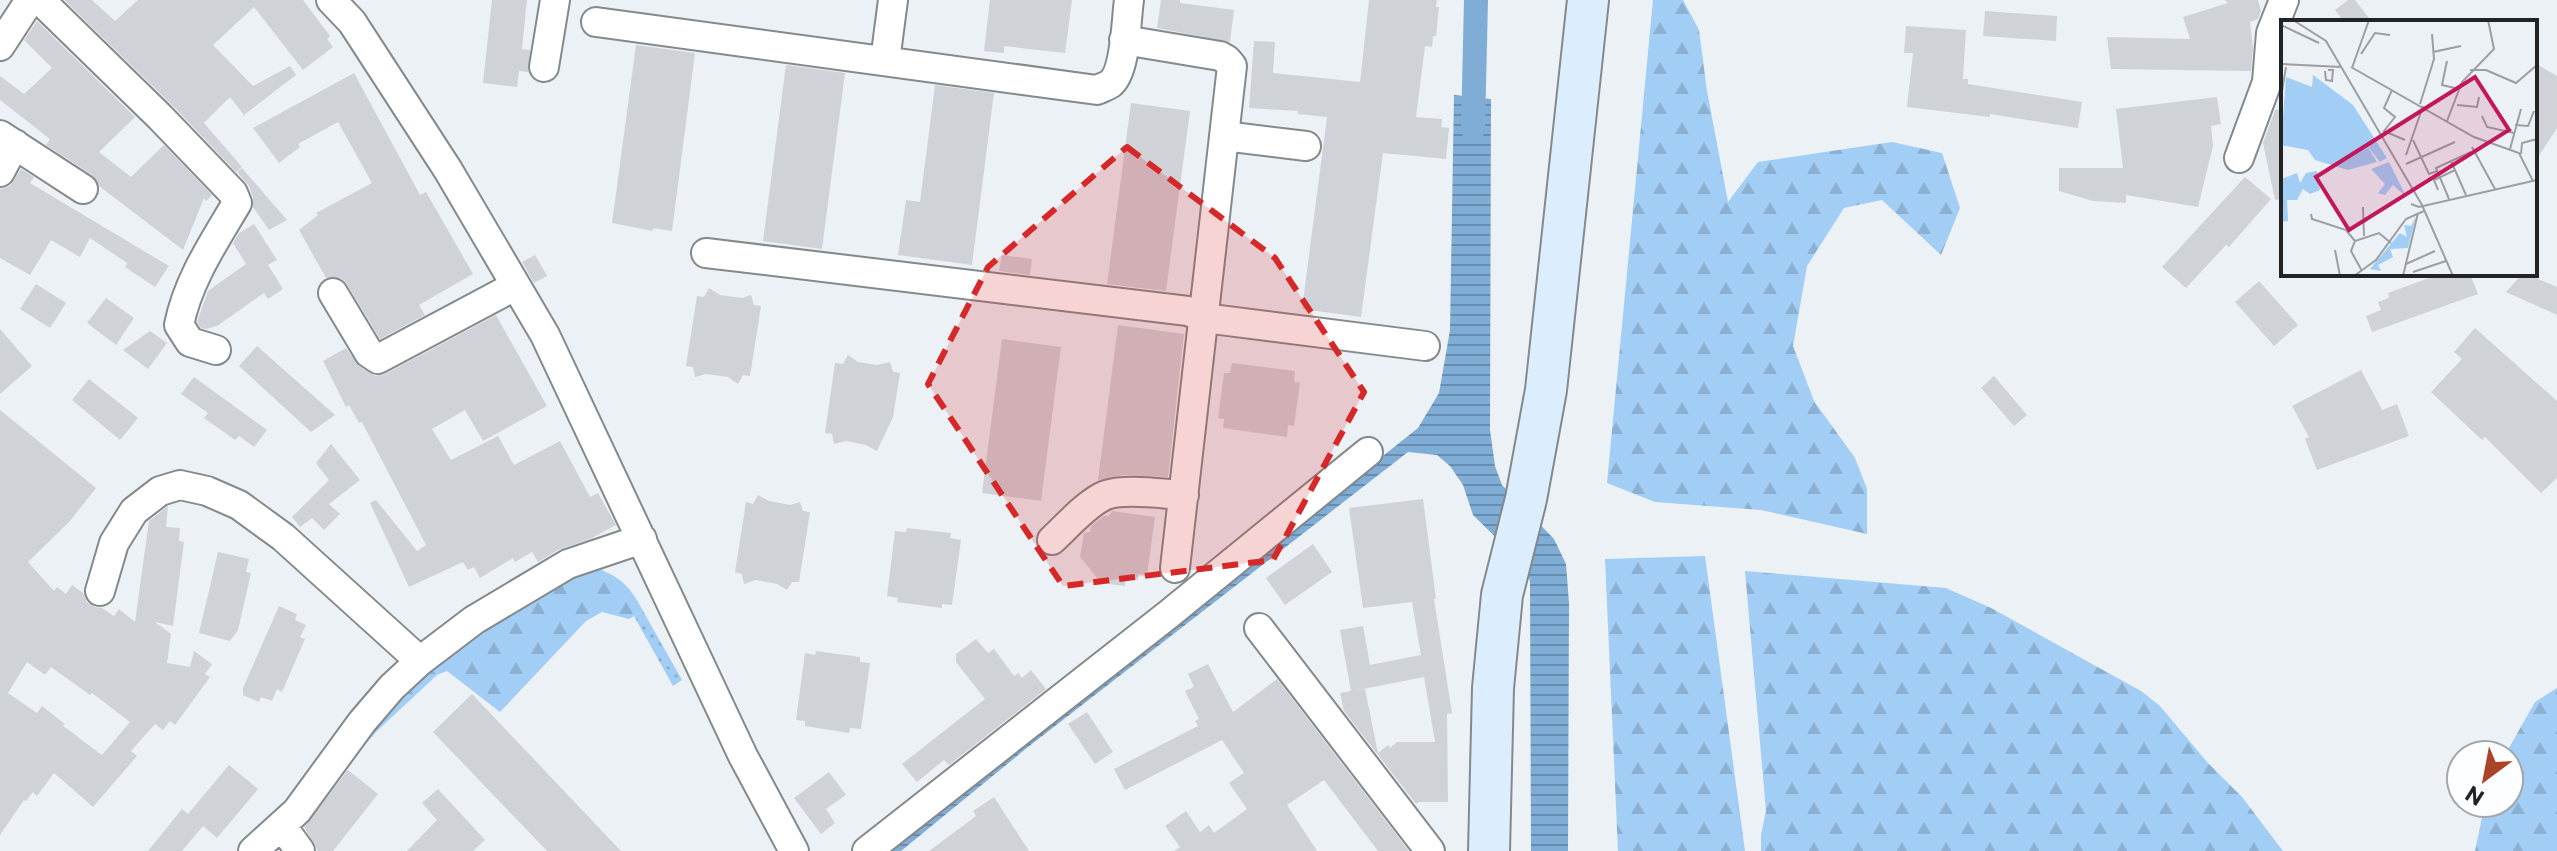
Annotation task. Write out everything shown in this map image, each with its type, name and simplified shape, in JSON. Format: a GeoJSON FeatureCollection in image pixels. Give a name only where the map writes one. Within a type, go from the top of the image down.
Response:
{"type":"FeatureCollection","features":[{"type":"Feature","properties":{"kind":"main road"},"geometry":{"type":"LineString","coordinates":[[1489,851],[1493,688],[1502,595],[1537,446],[1557,305],[1588,0]]}},
{"type":"Feature","properties":{"kind":"street"},"geometry":{"type":"LineString","coordinates":[[0,46],[30,0]]}},
{"type":"Feature","properties":{"kind":"street"},"geometry":{"type":"LineString","coordinates":[[40,0],[233,193],[237,203],[195,275],[179,325],[190,342],[216,350]]}},
{"type":"Feature","properties":{"kind":"street"},"geometry":{"type":"LineString","coordinates":[[331,0],[352,22],[448,170],[545,335],[743,756],[794,851]]}},
{"type":"Feature","properties":{"kind":"street"},"geometry":{"type":"LineString","coordinates":[[544,67],[555,0]]}},
{"type":"Feature","properties":{"kind":"street"},"geometry":{"type":"LineString","coordinates":[[885,61],[893,0]]}},
{"type":"Feature","properties":{"kind":"street"},"geometry":{"type":"LineString","coordinates":[[596,22],[1097,90],[1109,85],[1121,65],[1129,0]]}},
{"type":"Feature","properties":{"kind":"street"},"geometry":{"type":"LineString","coordinates":[[2239,158],[2267,82],[2271,33],[2284,0]]}},
{"type":"Feature","properties":{"kind":"street"},"geometry":{"type":"LineString","coordinates":[[1124,40],[1220,56],[1232,66],[1175,568]]}},
{"type":"Feature","properties":{"kind":"street"},"geometry":{"type":"LineString","coordinates":[[1224,136],[1306,146]]}},
{"type":"Feature","properties":{"kind":"street"},"geometry":{"type":"LineString","coordinates":[[0,172],[7,140],[83,189]]}},
{"type":"Feature","properties":{"kind":"street"},"geometry":{"type":"LineString","coordinates":[[706,253],[1188,311],[1204,318],[1425,346]]}},
{"type":"Feature","properties":{"kind":"street"},"geometry":{"type":"LineString","coordinates":[[333,293],[369,353],[378,359],[515,286]]}},
{"type":"Feature","properties":{"kind":"street"},"geometry":{"type":"LineString","coordinates":[[867,851],[1169,614],[1368,452]]}},
{"type":"Feature","properties":{"kind":"street"},"geometry":{"type":"LineString","coordinates":[[100,591],[114,543],[134,511],[160,491],[180,485],[207,491],[239,505],[283,537],[420,661]]}},
{"type":"Feature","properties":{"kind":"street"},"geometry":{"type":"LineString","coordinates":[[1052,540],[1107,495],[1184,495]]}},
{"type":"Feature","properties":{"kind":"street"},"geometry":{"type":"LineString","coordinates":[[253,851],[310,796],[362,722],[420,661],[474,620],[568,564],[642,539]]}},
{"type":"Feature","properties":{"kind":"street"},"geometry":{"type":"LineString","coordinates":[[1259,628],[1430,851]]}},
{"type":"Feature","properties":{"kind":"street"},"geometry":{"type":"LineString","coordinates":[[282,826],[300,851]]}},
{"type":"Feature","properties":{"kind":"highlighted area"},"geometry":{"type":"Polygon","coordinates":[[[1127,147],[1275,258],[1364,392],[1273,560],[1063,586],[928,384],[988,267],[1127,147]]]}},
{"type":"Feature","properties":{"kind":"green space"},"geometry":{"type":"Polygon","coordinates":[[[1653,0],[1683,0],[1699,30],[1728,202],[1758,162],[1892,142],[1942,153],[1960,208],[1941,255],[1882,200],[1844,208],[1807,266],[1793,346],[1814,401],[1855,458],[1867,489],[1867,534],[1761,510],[1655,502],[1607,483],[1653,0]]]}},
{"type":"Feature","properties":{"kind":"green space"},"geometry":{"type":"Polygon","coordinates":[[[1705,556],[1745,851],[1618,851],[1605,559],[1705,556]]]}},
{"type":"Feature","properties":{"kind":"green space"},"geometry":{"type":"Polygon","coordinates":[[[594,567],[624,583],[643,611],[629,619],[602,612],[586,621],[500,712],[447,671],[437,675],[348,763],[370,722],[442,654],[577,571],[594,567]]]}},
{"type":"Feature","properties":{"kind":"green space"},"geometry":{"type":"Polygon","coordinates":[[[1745,571],[1946,588],[1991,608],[2141,691],[2160,706],[2207,762],[2242,797],[2283,851],[1761,851],[1766,811],[1745,571]]]}},
{"type":"Feature","properties":{"kind":"green space"},"geometry":{"type":"Polygon","coordinates":[[[643,611],[682,680],[673,686],[634,616],[643,611]]]}},
{"type":"Feature","properties":{"kind":"green space"},"geometry":{"type":"Polygon","coordinates":[[[2557,688],[2557,851],[2475,851],[2482,819],[2525,819],[2525,739],[2514,739],[2535,702],[2557,688]]]}},
{"type":"Feature","properties":{"kind":"shaded area"},"geometry":{"type":"Polygon","coordinates":[[[1454,95],[1491,99],[1490,430],[1495,466],[1502,485],[1554,539],[1566,564],[1569,603],[1568,851],[1531,851],[1530,582],[1527,568],[1473,515],[1463,485],[1450,466],[1437,455],[1408,452],[1028,747],[901,851],[887,851],[1418,428],[1439,393],[1450,330],[1454,95]]]}},
{"type":"Feature","properties":{"kind":"building"},"geometry":{"type":"Polygon","coordinates":[[[64,0],[92,0],[115,21],[138,0],[303,0],[330,36],[327,39],[333,47],[303,70],[254,7],[213,45],[253,86],[290,66],[296,75],[244,115],[230,97],[204,123],[242,167],[236,172],[64,0]]]}},
{"type":"Feature","properties":{"kind":"building"},"geometry":{"type":"Polygon","coordinates":[[[492,0],[527,0],[522,49],[530,50],[528,72],[519,71],[517,87],[483,83],[492,0]]]}},
{"type":"Feature","properties":{"kind":"building"},"geometry":{"type":"Polygon","coordinates":[[[990,0],[1072,0],[1065,53],[1004,46],[1004,53],[984,51],[990,0]]]}},
{"type":"Feature","properties":{"kind":"building"},"geometry":{"type":"Polygon","coordinates":[[[1161,0],[1180,0],[1180,3],[1234,10],[1230,42],[1157,28],[1161,0]]]}},
{"type":"Feature","properties":{"kind":"building"},"geometry":{"type":"Polygon","coordinates":[[[1369,0],[1437,0],[1436,36],[1433,36],[1432,47],[1425,46],[1416,117],[1442,119],[1441,127],[1449,128],[1446,159],[1383,153],[1361,317],[1302,309],[1327,117],[1298,114],[1298,111],[1249,108],[1254,41],[1275,42],[1273,73],[1360,82],[1369,0]]]}},
{"type":"Feature","properties":{"kind":"building"},"geometry":{"type":"Polygon","coordinates":[[[2225,0],[2258,0],[2261,11],[2258,19],[2250,22],[2253,48],[2251,71],[2111,69],[2107,37],[2190,39],[2183,17],[2228,3],[2225,0]]]}},
{"type":"Feature","properties":{"kind":"building"},"geometry":{"type":"Polygon","coordinates":[[[2348,0],[2355,0],[2370,20],[2342,20],[2335,10],[2348,0]]]}},
{"type":"Feature","properties":{"kind":"building"},"geometry":{"type":"Polygon","coordinates":[[[1985,11],[2057,16],[2056,41],[1983,36],[1985,11]]]}},
{"type":"Feature","properties":{"kind":"building"},"geometry":{"type":"Polygon","coordinates":[[[37,21],[135,117],[99,152],[131,177],[164,145],[212,195],[206,201],[204,198],[183,250],[99,186],[92,175],[46,145],[50,139],[0,100],[0,76],[24,94],[52,68],[24,40],[37,21]]]}},
{"type":"Feature","properties":{"kind":"building"},"geometry":{"type":"Polygon","coordinates":[[[1906,26],[1966,30],[1963,79],[1968,79],[1968,84],[2082,102],[2078,128],[1990,114],[1990,117],[1907,107],[1913,53],[1904,53],[1906,26]]]}},
{"type":"Feature","properties":{"kind":"building"},"geometry":{"type":"Polygon","coordinates":[[[636,45],[695,53],[672,231],[653,228],[653,231],[612,223],[636,45]]]}},
{"type":"Feature","properties":{"kind":"building"},"geometry":{"type":"Polygon","coordinates":[[[2537,64],[2557,76],[2557,128],[2537,159],[2537,64]]]}},
{"type":"Feature","properties":{"kind":"building"},"geometry":{"type":"Polygon","coordinates":[[[786,65],[845,73],[822,249],[763,241],[786,65]]]}},
{"type":"Feature","properties":{"kind":"building"},"geometry":{"type":"Polygon","coordinates":[[[354,73],[420,195],[426,192],[473,274],[419,305],[425,315],[380,339],[347,284],[341,278],[326,278],[299,230],[318,215],[316,213],[372,183],[338,122],[298,144],[300,147],[279,163],[253,128],[354,73]]]}},
{"type":"Feature","properties":{"kind":"building"},"geometry":{"type":"Polygon","coordinates":[[[935,85],[994,93],[972,265],[898,255],[906,200],[920,202],[935,85]]]}},
{"type":"Feature","properties":{"kind":"building"},"geometry":{"type":"Polygon","coordinates":[[[2217,97],[2221,124],[2211,126],[2213,146],[2198,207],[2126,195],[2126,203],[2093,201],[2059,191],[2059,168],[2123,168],[2116,109],[2217,97]]]}},
{"type":"Feature","properties":{"kind":"building"},"geometry":{"type":"Polygon","coordinates":[[[1131,103],[1190,111],[1166,291],[1107,284],[1131,103]]]}},
{"type":"Feature","properties":{"kind":"building"},"geometry":{"type":"Polygon","coordinates":[[[2281,109],[2281,199],[2275,200],[2263,143],[2275,110],[2281,109]]]}},
{"type":"Feature","properties":{"kind":"building"},"geometry":{"type":"Polygon","coordinates":[[[242,168],[287,220],[269,230],[253,207],[249,186],[237,172],[242,168]]]}},
{"type":"Feature","properties":{"kind":"building"},"geometry":{"type":"Polygon","coordinates":[[[21,169],[34,177],[30,183],[169,266],[155,287],[90,238],[80,257],[51,240],[30,275],[0,258],[0,189],[10,186],[21,169]]]}},
{"type":"Feature","properties":{"kind":"building"},"geometry":{"type":"Polygon","coordinates":[[[2245,177],[2271,199],[2229,247],[2226,245],[2186,288],[2162,267],[2245,177]]]}},
{"type":"Feature","properties":{"kind":"building"},"geometry":{"type":"Polygon","coordinates":[[[254,224],[277,260],[268,265],[283,289],[268,299],[264,293],[217,326],[201,328],[197,322],[208,291],[246,264],[233,243],[239,233],[254,224]]]}},
{"type":"Feature","properties":{"kind":"building"},"geometry":{"type":"Polygon","coordinates":[[[535,255],[547,276],[534,283],[522,262],[535,255]]]}},
{"type":"Feature","properties":{"kind":"building"},"geometry":{"type":"Polygon","coordinates":[[[1002,255],[1032,259],[1030,275],[999,271],[1002,255]]]}},
{"type":"Feature","properties":{"kind":"building"},"geometry":{"type":"Polygon","coordinates":[[[2435,276],[2471,276],[2478,294],[2372,332],[2366,316],[2381,310],[2378,302],[2389,298],[2388,293],[2435,276]]]}},
{"type":"Feature","properties":{"kind":"building"},"geometry":{"type":"Polygon","coordinates":[[[2520,276],[2532,276],[2557,287],[2557,315],[2506,292],[2520,276]]]}},
{"type":"Feature","properties":{"kind":"building"},"geometry":{"type":"Polygon","coordinates":[[[2259,281],[2298,325],[2274,346],[2235,302],[2259,281]]]}},
{"type":"Feature","properties":{"kind":"building"},"geometry":{"type":"Polygon","coordinates":[[[36,284],[66,303],[50,328],[20,309],[36,284]]]}},
{"type":"Feature","properties":{"kind":"building"},"geometry":{"type":"Polygon","coordinates":[[[709,288],[720,295],[742,298],[751,295],[754,305],[761,306],[750,376],[743,375],[738,384],[728,377],[706,374],[695,377],[693,367],[686,366],[697,296],[704,297],[709,288]]]}},
{"type":"Feature","properties":{"kind":"building"},"geometry":{"type":"Polygon","coordinates":[[[106,298],[134,318],[116,345],[87,323],[106,298]]]}},
{"type":"Feature","properties":{"kind":"building"},"geometry":{"type":"Polygon","coordinates":[[[496,315],[547,406],[483,441],[465,410],[432,429],[451,460],[498,436],[514,465],[560,441],[590,497],[598,493],[616,525],[538,562],[532,552],[515,562],[513,558],[480,578],[474,567],[468,570],[463,562],[409,587],[370,503],[376,500],[417,551],[426,545],[362,422],[359,423],[349,405],[346,407],[323,361],[346,348],[360,367],[376,376],[385,374],[496,315]]]}},
{"type":"Feature","properties":{"kind":"building"},"geometry":{"type":"Polygon","coordinates":[[[1118,325],[1184,334],[1168,477],[1123,475],[1098,480],[1118,325]]]}},
{"type":"Feature","properties":{"kind":"building"},"geometry":{"type":"Polygon","coordinates":[[[2475,328],[2557,401],[2557,478],[2541,493],[2485,437],[2482,440],[2431,392],[2462,359],[2454,352],[2475,328]]]}},
{"type":"Feature","properties":{"kind":"building"},"geometry":{"type":"Polygon","coordinates":[[[0,329],[32,366],[0,394],[0,329]]]}},
{"type":"Feature","properties":{"kind":"building"},"geometry":{"type":"Polygon","coordinates":[[[150,331],[167,343],[148,369],[123,350],[150,331]]]}},
{"type":"Feature","properties":{"kind":"building"},"geometry":{"type":"Polygon","coordinates":[[[1002,339],[1061,347],[1041,501],[982,493],[1002,339]]]}},
{"type":"Feature","properties":{"kind":"building"},"geometry":{"type":"Polygon","coordinates":[[[257,346],[335,415],[311,432],[239,366],[257,346]]]}},
{"type":"Feature","properties":{"kind":"building"},"geometry":{"type":"Polygon","coordinates":[[[848,355],[858,362],[877,365],[890,362],[893,372],[900,373],[893,417],[877,451],[846,441],[834,444],[832,434],[825,433],[835,363],[843,364],[848,355]]]}},
{"type":"Feature","properties":{"kind":"building"},"geometry":{"type":"Polygon","coordinates":[[[1232,363],[1295,371],[1294,382],[1300,383],[1294,426],[1288,425],[1287,437],[1223,428],[1224,419],[1218,418],[1224,373],[1230,373],[1232,363]]]}},
{"type":"Feature","properties":{"kind":"building"},"geometry":{"type":"Polygon","coordinates":[[[2361,370],[2382,410],[2397,404],[2409,436],[2317,470],[2305,439],[2309,437],[2292,406],[2361,370]]]}},
{"type":"Feature","properties":{"kind":"building"},"geometry":{"type":"Polygon","coordinates":[[[1994,376],[2027,415],[2014,426],[1981,388],[1994,376]]]}},
{"type":"Feature","properties":{"kind":"building"},"geometry":{"type":"Polygon","coordinates":[[[194,377],[267,430],[254,447],[239,436],[235,440],[204,418],[208,413],[181,394],[194,377]]]}},
{"type":"Feature","properties":{"kind":"building"},"geometry":{"type":"Polygon","coordinates":[[[89,379],[138,418],[120,440],[72,400],[89,379]]]}},
{"type":"Feature","properties":{"kind":"building"},"geometry":{"type":"Polygon","coordinates":[[[0,410],[96,488],[69,522],[28,562],[54,591],[57,587],[66,594],[72,585],[95,607],[114,616],[119,609],[135,622],[149,521],[168,506],[166,527],[180,528],[179,541],[184,542],[173,626],[155,622],[171,634],[167,663],[190,667],[194,651],[212,664],[205,674],[210,677],[175,725],[170,721],[163,730],[155,724],[131,751],[137,756],[93,807],[54,773],[37,796],[33,792],[24,800],[0,835],[0,410]],[[27,662],[8,693],[37,713],[42,706],[102,755],[130,722],[51,667],[45,675],[27,662]]]}},
{"type":"Feature","properties":{"kind":"building"},"geometry":{"type":"Polygon","coordinates":[[[331,444],[360,480],[329,504],[340,514],[324,530],[312,518],[300,527],[292,517],[329,480],[316,463],[331,444]]]}},
{"type":"Feature","properties":{"kind":"building"},"geometry":{"type":"Polygon","coordinates":[[[758,495],[769,501],[790,505],[800,502],[803,511],[810,512],[799,582],[792,582],[787,590],[777,584],[756,580],[744,584],[742,574],[735,572],[746,502],[753,504],[758,495]]]}},
{"type":"Feature","properties":{"kind":"building"},"geometry":{"type":"Polygon","coordinates":[[[1423,499],[1434,599],[1452,713],[1447,714],[1448,802],[1416,804],[1344,711],[1340,693],[1351,691],[1340,630],[1363,626],[1370,665],[1421,655],[1412,602],[1363,608],[1349,508],[1423,499]],[[1424,677],[1353,691],[1365,689],[1378,753],[1397,742],[1435,742],[1424,677]]]}},
{"type":"Feature","properties":{"kind":"building"},"geometry":{"type":"Polygon","coordinates":[[[1112,511],[1155,517],[1147,575],[1138,574],[1138,580],[1125,579],[1125,586],[1101,583],[1080,557],[1084,533],[1090,532],[1091,526],[1112,511]]]}},
{"type":"Feature","properties":{"kind":"building"},"geometry":{"type":"Polygon","coordinates":[[[907,528],[951,533],[950,538],[961,540],[952,605],[942,604],[942,608],[897,602],[898,598],[887,596],[895,531],[906,532],[907,528]]]}},
{"type":"Feature","properties":{"kind":"building"},"geometry":{"type":"Polygon","coordinates":[[[1313,544],[1332,572],[1285,605],[1266,578],[1313,544]]]}},
{"type":"Feature","properties":{"kind":"building"},"geometry":{"type":"Polygon","coordinates":[[[218,552],[249,559],[246,572],[251,573],[238,630],[230,641],[199,633],[218,552]]]}},
{"type":"Feature","properties":{"kind":"building"},"geometry":{"type":"Polygon","coordinates":[[[279,606],[297,614],[295,620],[306,625],[300,637],[305,639],[282,692],[277,689],[272,701],[261,697],[259,702],[243,695],[243,688],[279,606]]]}},
{"type":"Feature","properties":{"kind":"building"},"geometry":{"type":"Polygon","coordinates":[[[976,639],[988,653],[994,649],[1014,676],[1018,673],[1022,678],[1031,670],[1046,689],[949,765],[944,760],[917,782],[902,764],[985,699],[956,662],[956,654],[976,639]]]}},
{"type":"Feature","properties":{"kind":"building"},"geometry":{"type":"Polygon","coordinates":[[[816,651],[860,657],[860,662],[870,663],[861,729],[850,728],[849,733],[805,726],[805,721],[796,720],[805,653],[815,655],[816,651]]]}},
{"type":"Feature","properties":{"kind":"building"},"geometry":{"type":"Polygon","coordinates":[[[1208,664],[1233,712],[1277,679],[1409,851],[1378,851],[1324,780],[1287,805],[1317,851],[1174,851],[1180,847],[1165,826],[1186,811],[1200,832],[1209,825],[1214,833],[1247,809],[1229,783],[1244,773],[1222,740],[1125,790],[1114,769],[1198,726],[1195,721],[1199,719],[1185,691],[1194,687],[1188,674],[1208,664]]]}},
{"type":"Feature","properties":{"kind":"building"},"geometry":{"type":"Polygon","coordinates":[[[472,694],[621,851],[547,851],[433,732],[472,694]]]}},
{"type":"Feature","properties":{"kind":"building"},"geometry":{"type":"Polygon","coordinates":[[[1087,712],[1113,752],[1095,764],[1068,724],[1087,712]]]}},
{"type":"Feature","properties":{"kind":"building"},"geometry":{"type":"Polygon","coordinates":[[[229,765],[258,789],[217,838],[203,826],[182,851],[148,851],[182,809],[188,814],[229,765]]]}},
{"type":"Feature","properties":{"kind":"building"},"geometry":{"type":"Polygon","coordinates":[[[348,770],[378,794],[333,851],[318,851],[304,827],[348,770]]]}},
{"type":"Feature","properties":{"kind":"building"},"geometry":{"type":"Polygon","coordinates":[[[829,772],[846,795],[826,809],[835,823],[821,834],[794,798],[829,772]]]}},
{"type":"Feature","properties":{"kind":"building"},"geometry":{"type":"Polygon","coordinates":[[[438,789],[485,840],[473,851],[407,851],[437,820],[422,803],[438,789]]]}},
{"type":"Feature","properties":{"kind":"building"},"geometry":{"type":"Polygon","coordinates":[[[994,797],[1029,851],[929,851],[976,816],[973,811],[994,797]]]}},
{"type":"Feature","properties":{"kind":"waterway"},"geometry":{"type":"LineString","coordinates":[[1473,129],[1476,0]]}}]}
